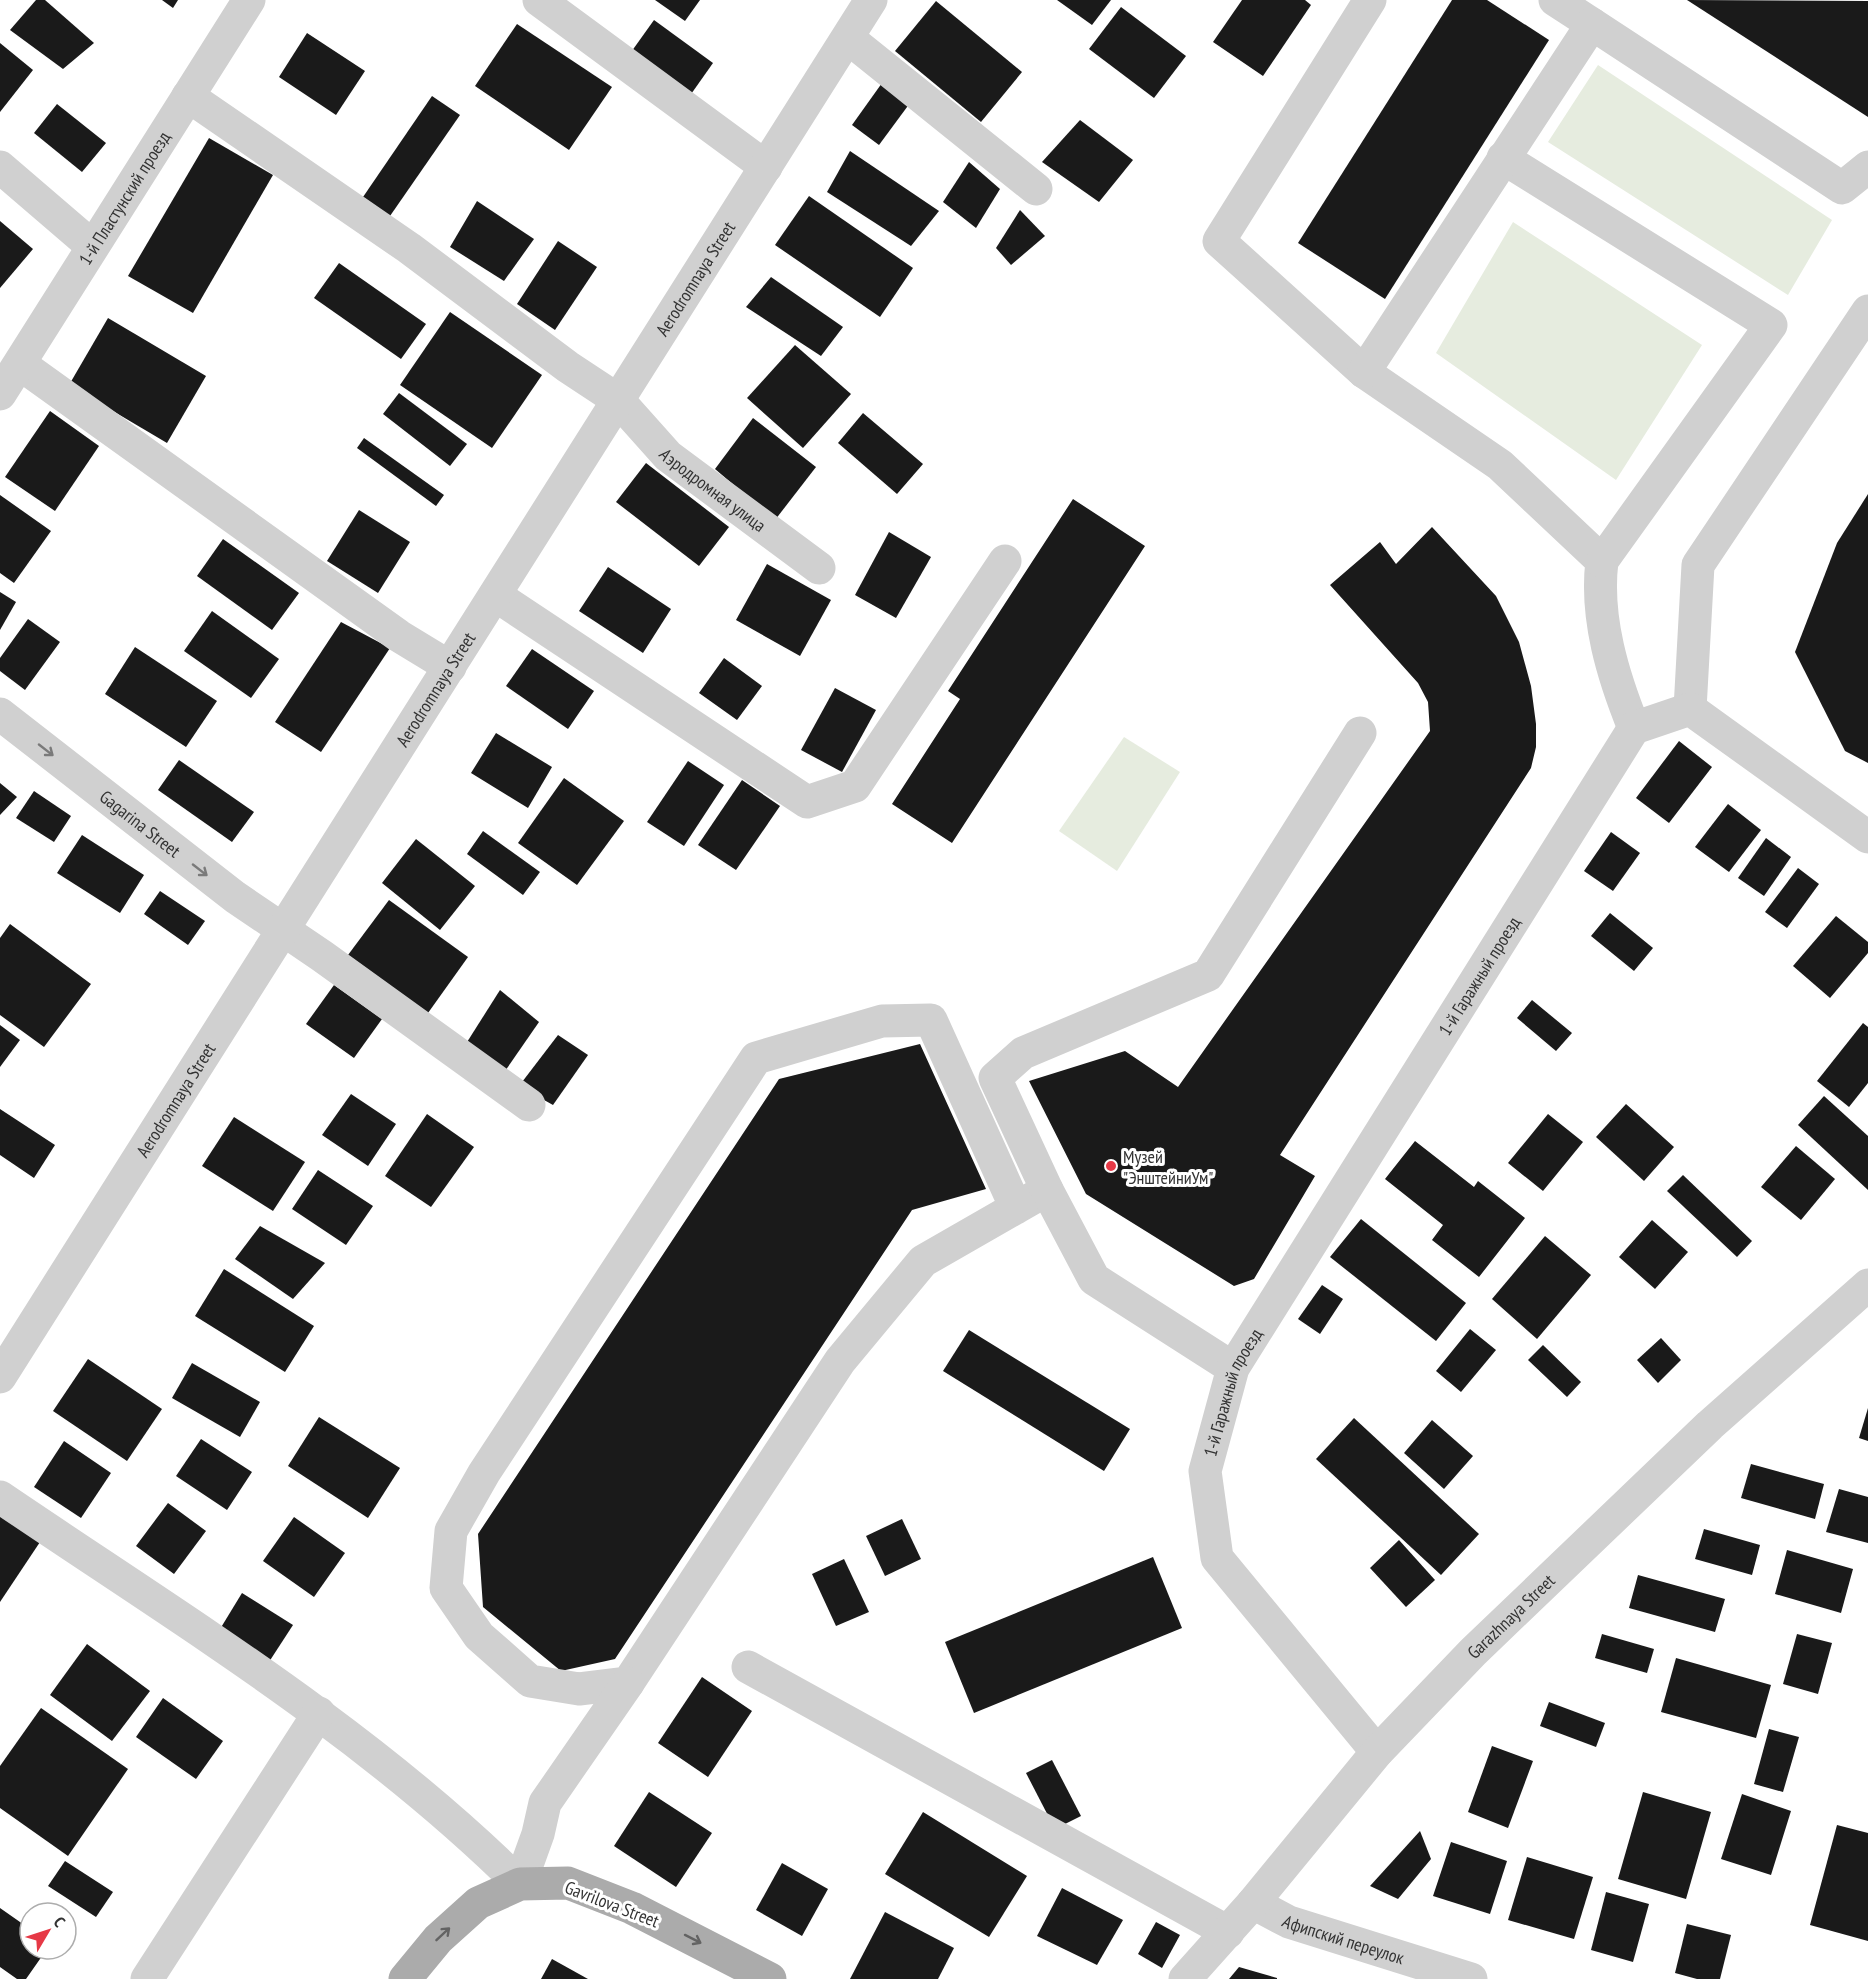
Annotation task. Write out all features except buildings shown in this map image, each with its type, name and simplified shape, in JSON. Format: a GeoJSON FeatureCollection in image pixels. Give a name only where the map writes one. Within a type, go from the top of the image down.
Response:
{"type":"FeatureCollection","features":[{"type":"Feature","properties":{"kind":"main road","name":"Gavrilova Street"},"geometry":{"type":"LineString","coordinates":[[405,1979],[438,1939],[478,1903],[520,1884],[568,1882],[632,1908],[770,1979]]}},
{"type":"Feature","properties":{"kind":"street","name":"1-й Пластунский проезд"},"geometry":{"type":"LineString","coordinates":[[0,394],[249,0]]}},
{"type":"Feature","properties":{"kind":"street"},"geometry":{"type":"LineString","coordinates":[[539,0],[766,167]]}},
{"type":"Feature","properties":{"kind":"street","name":"Aerodromnaya Street"},"geometry":{"type":"LineString","coordinates":[[0,1377],[871,0]]}},
{"type":"Feature","properties":{"kind":"street"},"geometry":{"type":"LineString","coordinates":[[1370,0],[1219,241],[1364,372],[1500,465],[1602,561]]}},
{"type":"Feature","properties":{"kind":"street"},"geometry":{"type":"LineString","coordinates":[[1555,0],[1842,188],[1868,167]]}},
{"type":"Feature","properties":{"kind":"street"},"geometry":{"type":"LineString","coordinates":[[1364,372],[1592,24]]}},
{"type":"Feature","properties":{"kind":"street"},"geometry":{"type":"LineString","coordinates":[[848,38],[1036,189]]}},
{"type":"Feature","properties":{"kind":"street","name":"Аэродромная улица"},"geometry":{"type":"LineString","coordinates":[[188,96],[409,248],[568,367],[618,400],[668,456],[819,568]]}},
{"type":"Feature","properties":{"kind":"street"},"geometry":{"type":"LineString","coordinates":[[1503,158],[1771,325],[1602,561],[1599,587],[1614,678],[1634,728],[1690,709]]}},
{"type":"Feature","properties":{"kind":"street"},"geometry":{"type":"LineString","coordinates":[[0,167],[92,246]]}},
{"type":"Feature","properties":{"kind":"street"},"geometry":{"type":"LineString","coordinates":[[1690,709],[1698,565],[1868,311]]}},
{"type":"Feature","properties":{"kind":"street"},"geometry":{"type":"LineString","coordinates":[[20,364],[399,636],[450,667]]}},
{"type":"Feature","properties":{"kind":"street"},"geometry":{"type":"LineString","coordinates":[[495,595],[807,802],[855,786],[1005,561]]}},
{"type":"Feature","properties":{"kind":"street"},"geometry":{"type":"LineString","coordinates":[[1690,709],[1868,837]]}},
{"type":"Feature","properties":{"kind":"street","name":"Gagarina Street"},"geometry":{"type":"LineString","coordinates":[[0,714],[235,897],[529,1106]]}},
{"type":"Feature","properties":{"kind":"street","name":"1-й Гаражный проезд"},"geometry":{"type":"LineString","coordinates":[[1377,1752],[1217,1558],[1204,1471],[1233,1368],[1634,728]]}},
{"type":"Feature","properties":{"kind":"street"},"geometry":{"type":"LineString","coordinates":[[1233,1368],[1094,1279],[1047,1190],[995,1078],[1023,1053],[1208,975],[1360,733]]}},
{"type":"Feature","properties":{"kind":"street"},"geometry":{"type":"LineString","coordinates":[[628,1683],[579,1689],[530,1681],[479,1636],[446,1588],[451,1531],[484,1473],[756,1058],[882,1021],[931,1020],[1016,1208]]}},
{"type":"Feature","properties":{"kind":"street"},"geometry":{"type":"LineString","coordinates":[[0,1497],[319,1713],[470,1835],[520,1884],[538,1834],[545,1803],[628,1683],[840,1361],[923,1260],[1047,1190]]}},
{"type":"Feature","properties":{"kind":"street","name":"Garazhnaya Street"},"geometry":{"type":"LineString","coordinates":[[1185,1979],[1253,1903],[1377,1752],[1473,1652],[1650,1482],[1861,1300]]}},
{"type":"Feature","properties":{"kind":"street"},"geometry":{"type":"LineString","coordinates":[[748,1667],[1228,1932]]}},
{"type":"Feature","properties":{"kind":"street"},"geometry":{"type":"LineString","coordinates":[[147,1979],[319,1713]]}},
{"type":"Feature","properties":{"kind":"street","name":"Афипский переулок"},"geometry":{"type":"LineString","coordinates":[[1253,1903],[1289,1922],[1471,1979]]}},
{"type":"Feature","properties":{"kind":"shaded area"},"geometry":{"type":"Polygon","coordinates":[[[1598,65],[1832,220],[1788,295],[1548,142],[1598,65]]]}},
{"type":"Feature","properties":{"kind":"shaded area"},"geometry":{"type":"Polygon","coordinates":[[[1513,222],[1702,345],[1616,480],[1436,353],[1513,222]]]}},
{"type":"Feature","properties":{"kind":"shaded area"},"geometry":{"type":"Polygon","coordinates":[[[1124,737],[1180,772],[1117,871],[1059,831],[1124,737]]]}},
{"type":"Feature","properties":{"kind":"place","name":"Музей \"ЭнштейниУм\""},"geometry":{"type":"Point","coordinates":[1111,1166]}}]}
